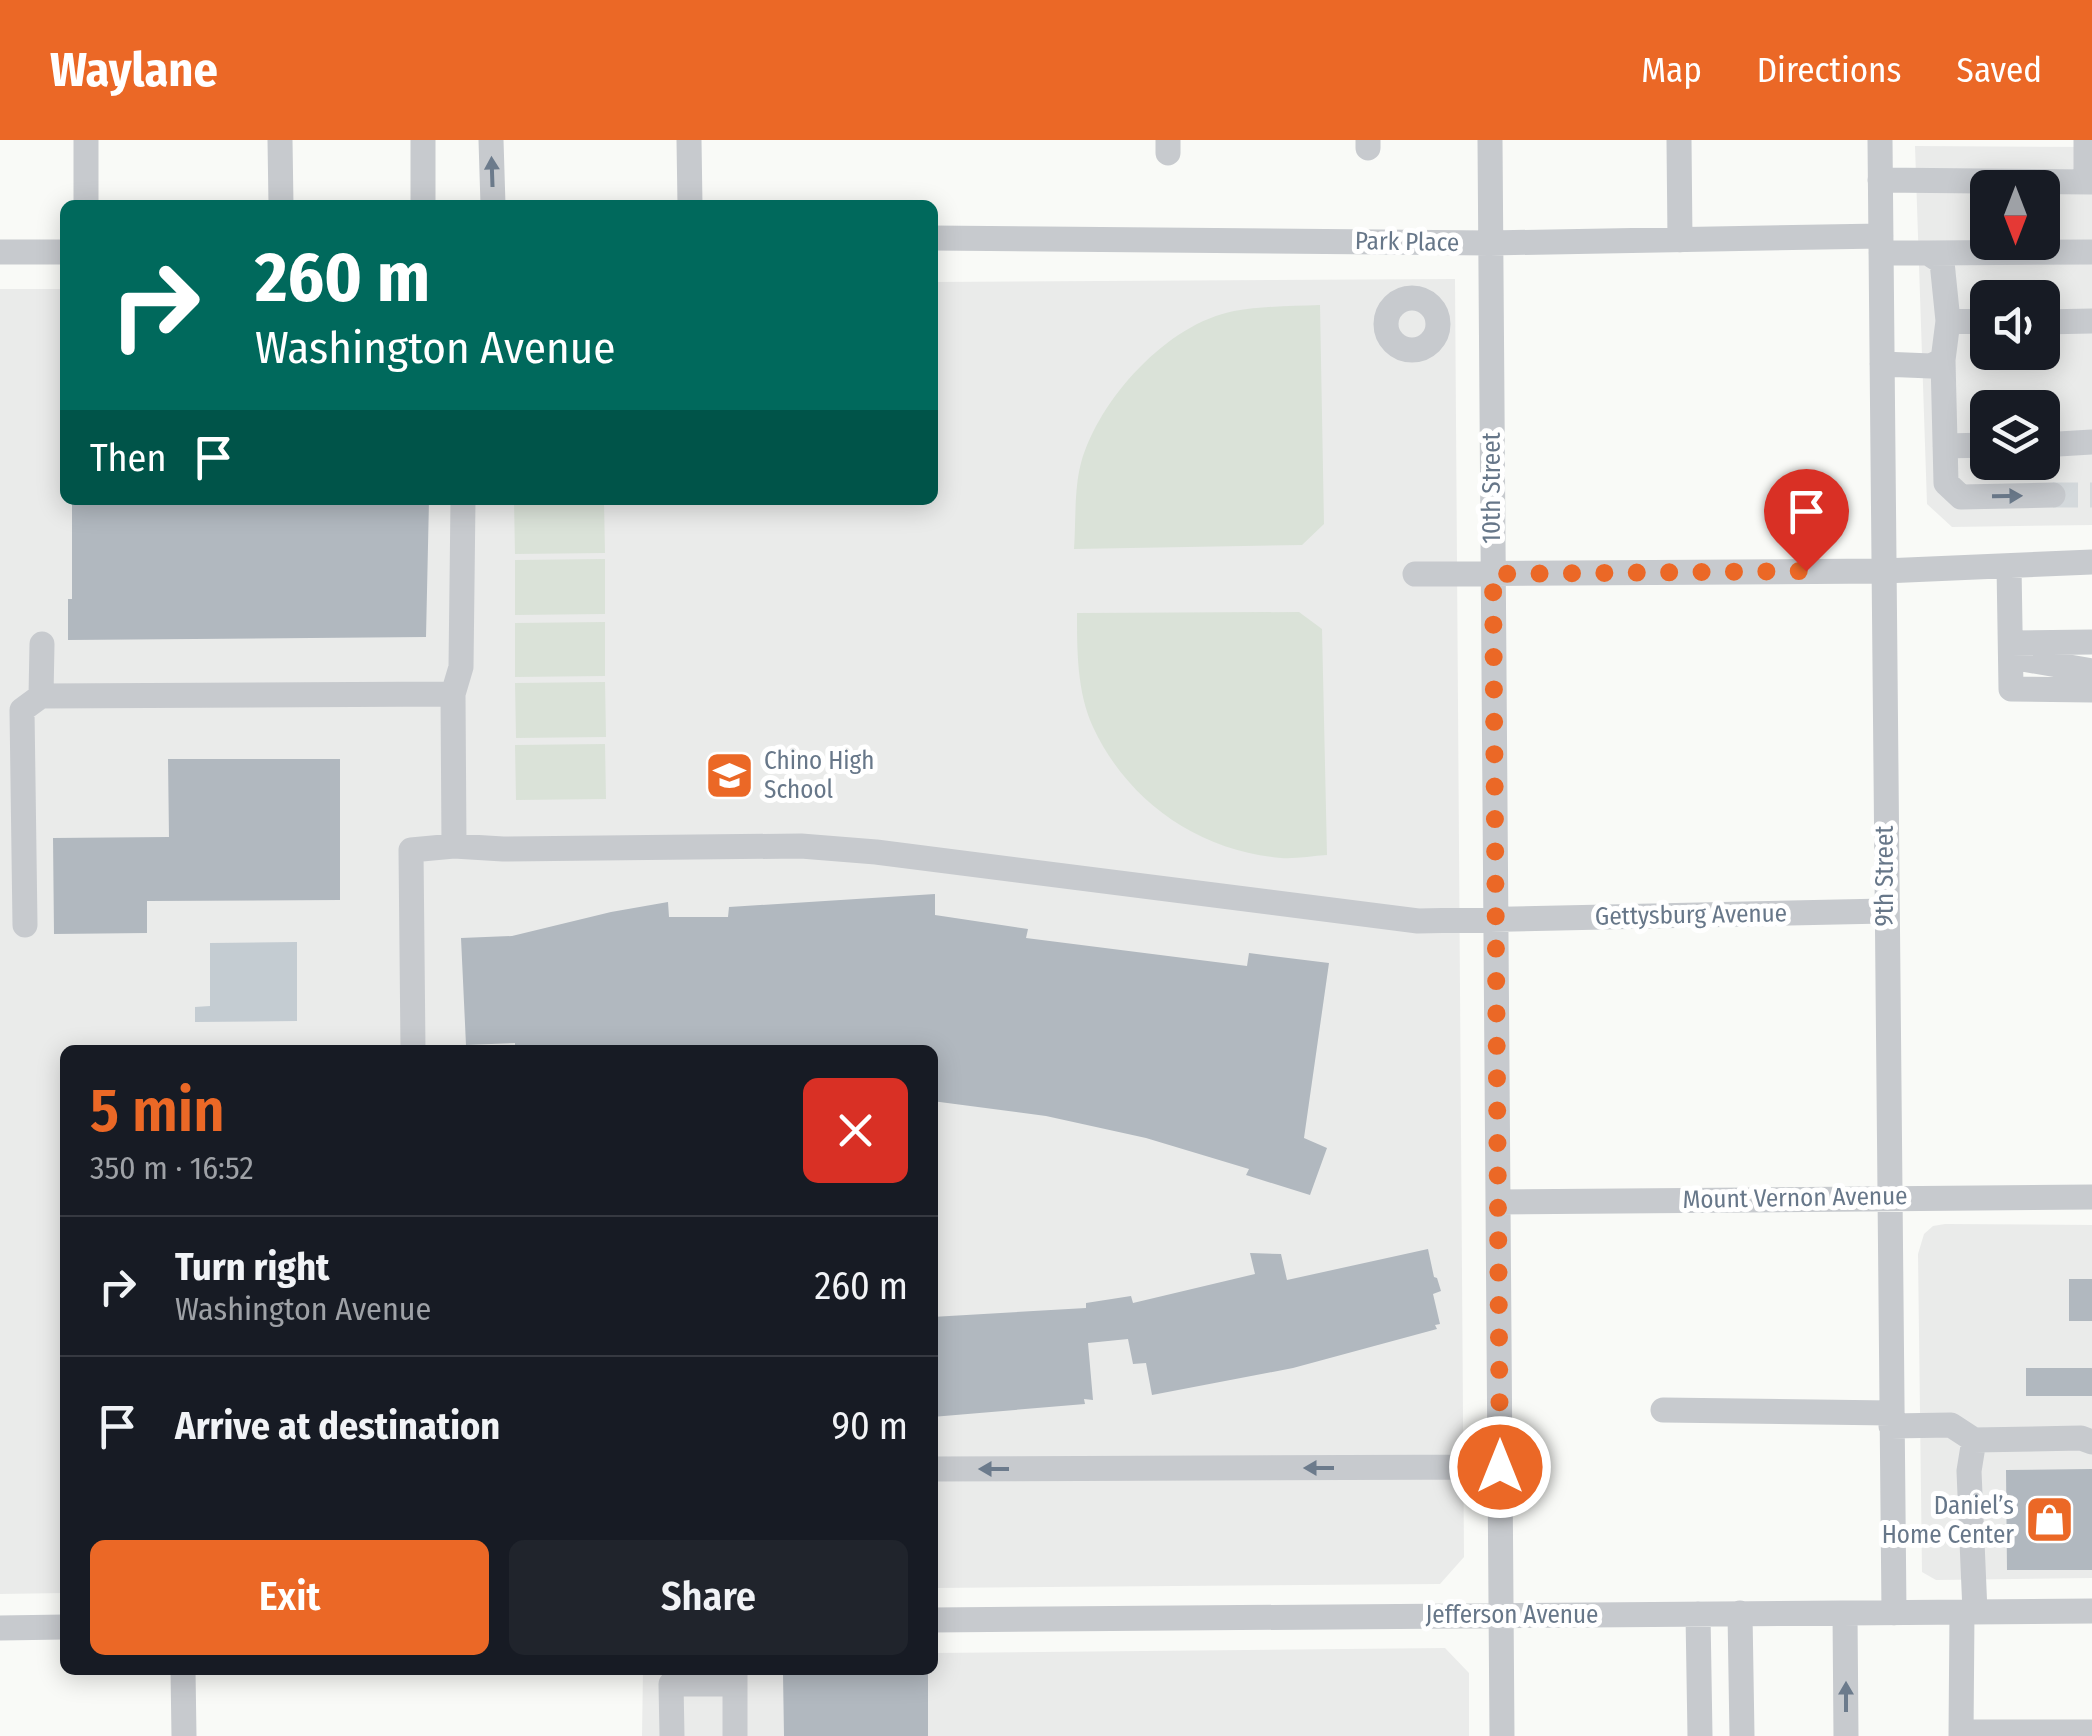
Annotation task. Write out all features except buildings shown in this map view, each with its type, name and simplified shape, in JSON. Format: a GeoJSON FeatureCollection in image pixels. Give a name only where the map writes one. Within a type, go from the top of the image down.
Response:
{"type":"FeatureCollection","features":[{"type":"Feature","properties":{"kind":"street"},"geometry":{"type":"LineString","coordinates":[[86,140],[86,200]]}},
{"type":"Feature","properties":{"kind":"street"},"geometry":{"type":"LineString","coordinates":[[280,140],[280,200]]}},
{"type":"Feature","properties":{"kind":"street"},"geometry":{"type":"LineString","coordinates":[[422,200],[423,140]]}},
{"type":"Feature","properties":{"kind":"street"},"geometry":{"type":"LineString","coordinates":[[491,140],[493,200]]}},
{"type":"Feature","properties":{"kind":"street"},"geometry":{"type":"LineString","coordinates":[[689,140],[690,200]]}},
{"type":"Feature","properties":{"kind":"street","name":"10th Street"},"geometry":{"type":"LineString","coordinates":[[1490,140],[1502,1736]]}},
{"type":"Feature","properties":{"kind":"street"},"geometry":{"type":"LineString","coordinates":[[1679,140],[1680,240]]}},
{"type":"Feature","properties":{"kind":"street","name":"9th Street"},"geometry":{"type":"LineString","coordinates":[[1880,140],[1894,1612]]}},
{"type":"Feature","properties":{"kind":"street"},"geometry":{"type":"LineString","coordinates":[[1880,180],[2089,182],[2086,140]]}},
{"type":"Feature","properties":{"kind":"street","name":"Park Place"},"geometry":{"type":"LineString","coordinates":[[938,238],[1490,243],[1680,240],[1881,244],[1928,253],[2092,252]]}},
{"type":"Feature","properties":{"kind":"street"},"geometry":{"type":"LineString","coordinates":[[0,252],[60,252]]}},
{"type":"Feature","properties":{"kind":"street"},"geometry":{"type":"LineString","coordinates":[[1928,253],[1942,262],[1945,272],[1946,483],[1961,497],[2053,495]]}},
{"type":"Feature","properties":{"kind":"street"},"geometry":{"type":"LineString","coordinates":[[1948,321],[1970,322]]}},
{"type":"Feature","properties":{"kind":"street"},"geometry":{"type":"LineString","coordinates":[[2060,322],[2092,321]]}},
{"type":"Feature","properties":{"kind":"street"},"geometry":{"type":"LineString","coordinates":[[1882,364],[1932,366],[1943,360]]}},
{"type":"Feature","properties":{"kind":"street"},"geometry":{"type":"LineString","coordinates":[[2060,444],[2092,442]]}},
{"type":"Feature","properties":{"kind":"street"},"geometry":{"type":"LineString","coordinates":[[1945,446],[1970,446]]}},
{"type":"Feature","properties":{"kind":"street"},"geometry":{"type":"LineString","coordinates":[[454,846],[453,694],[461,667],[463,505]]}},
{"type":"Feature","properties":{"kind":"street"},"geometry":{"type":"LineString","coordinates":[[1415,574],[1884,570],[2092,562]]}},
{"type":"Feature","properties":{"kind":"street"},"geometry":{"type":"LineString","coordinates":[[2010,566],[2012,689],[2092,690]]}},
{"type":"Feature","properties":{"kind":"street"},"geometry":{"type":"LineString","coordinates":[[2011,650],[2092,642]]}},
{"type":"Feature","properties":{"kind":"street"},"geometry":{"type":"LineString","coordinates":[[40,696],[42,644]]}},
{"type":"Feature","properties":{"kind":"street"},"geometry":{"type":"LineString","coordinates":[[2011,650],[2092,671]]}},
{"type":"Feature","properties":{"kind":"street"},"geometry":{"type":"LineString","coordinates":[[25,925],[22,710],[40,696],[453,694]]}},
{"type":"Feature","properties":{"kind":"street","name":"Gettysburg Avenue"},"geometry":{"type":"LineString","coordinates":[[413,1045],[411,850],[454,846],[503,849],[801,846],[876,852],[1418,921],[1885,911]]}},
{"type":"Feature","properties":{"kind":"street","name":"Mount Vernon Avenue"},"geometry":{"type":"LineString","coordinates":[[1498,1202],[2092,1197]]}},
{"type":"Feature","properties":{"kind":"street"},"geometry":{"type":"LineString","coordinates":[[1664,1410],[1891,1419],[1951,1425],[1974,1440],[2081,1438],[2092,1442]]}},
{"type":"Feature","properties":{"kind":"street"},"geometry":{"type":"LineString","coordinates":[[1974,1440],[1969,1472],[1968,1612],[1961,1734],[2092,1732]]}},
{"type":"Feature","properties":{"kind":"street"},"geometry":{"type":"LineString","coordinates":[[938,1469],[1500,1467]]}},
{"type":"Feature","properties":{"kind":"street","name":"Jefferson Avenue"},"geometry":{"type":"LineString","coordinates":[[938,1620],[2092,1611]]}},
{"type":"Feature","properties":{"kind":"street"},"geometry":{"type":"LineString","coordinates":[[1740,1613],[1742,1736]]}},
{"type":"Feature","properties":{"kind":"street"},"geometry":{"type":"LineString","coordinates":[[1846,1613],[1846,1736]]}},
{"type":"Feature","properties":{"kind":"street"},"geometry":{"type":"LineString","coordinates":[[1698,1614],[1700,1736]]}},
{"type":"Feature","properties":{"kind":"street"},"geometry":{"type":"LineString","coordinates":[[0,1628],[60,1628]]}},
{"type":"Feature","properties":{"kind":"street"},"geometry":{"type":"LineString","coordinates":[[183,1675],[184,1736]]}},
{"type":"Feature","properties":{"kind":"street"},"geometry":{"type":"LineString","coordinates":[[672,1736],[671,1684],[735,1677],[735,1736]]}},
{"type":"Feature","properties":{"kind":"shaded area"},"geometry":{"type":"Polygon","coordinates":[[[1915,146],[2092,147],[2092,525],[1952,527],[1927,504],[1915,146]]]}},
{"type":"Feature","properties":{"kind":"shaded area","name":"Chino High School"},"geometry":{"type":"Polygon","coordinates":[[[1455,279],[1464,1557],[1440,1584],[938,1588],[938,1045],[60,1045],[60,1593],[0,1594],[0,289],[60,289],[60,505],[938,505],[938,282],[1455,279]]]}},
{"type":"Feature","properties":{"kind":"shaded area"},"geometry":{"type":"Polygon","coordinates":[[[1320,305],[1324,524],[1302,545],[1074,549],[1081,463],[1103,414],[1139,368],[1184,331],[1209,319],[1245,309],[1320,305]]]}},
{"type":"Feature","properties":{"kind":"shaded area"},"geometry":{"type":"Polygon","coordinates":[[[514,505],[604,505],[605,553],[515,554],[514,505]]]}},
{"type":"Feature","properties":{"kind":"shaded area"},"geometry":{"type":"Polygon","coordinates":[[[605,559],[605,614],[515,615],[515,560],[605,559]]]}},
{"type":"Feature","properties":{"kind":"shaded area"},"geometry":{"type":"Polygon","coordinates":[[[1299,612],[1322,629],[1327,855],[1281,858],[1222,845],[1195,833],[1146,800],[1126,778],[1108,754],[1088,714],[1079,671],[1077,613],[1299,612]]]}},
{"type":"Feature","properties":{"kind":"shaded area"},"geometry":{"type":"Polygon","coordinates":[[[605,622],[605,676],[515,677],[515,623],[605,622]]]}},
{"type":"Feature","properties":{"kind":"shaded area"},"geometry":{"type":"Polygon","coordinates":[[[605,682],[606,737],[516,738],[515,683],[605,682]]]}},
{"type":"Feature","properties":{"kind":"shaded area"},"geometry":{"type":"Polygon","coordinates":[[[605,744],[606,799],[516,800],[515,745],[605,744]]]}},
{"type":"Feature","properties":{"kind":"shaded area"},"geometry":{"type":"Polygon","coordinates":[[[297,942],[297,1021],[195,1022],[195,1007],[210,1006],[210,943],[297,942]]]}},
{"type":"Feature","properties":{"kind":"shaded area"},"geometry":{"type":"Polygon","coordinates":[[[2092,1225],[2092,1578],[1936,1580],[1922,1572],[1918,1254],[1924,1234],[1933,1226],[2092,1225]]]}},
{"type":"Feature","properties":{"kind":"shaded area"},"geometry":{"type":"Polygon","coordinates":[[[1445,1648],[1469,1673],[1469,1736],[642,1736],[643,1675],[938,1675],[938,1653],[1445,1648]]]}},
{"type":"Feature","properties":{"kind":"tunnel"},"geometry":{"type":"LineString","coordinates":[[2053,495],[2092,495]]}},
{"type":"Feature","properties":{"kind":"place","name":"Chino High School"},"geometry":{"type":"Point","coordinates":[729,775]}},
{"type":"Feature","properties":{"kind":"place","name":"Daniel’s Home Center"},"geometry":{"type":"Point","coordinates":[2049,1520]}},
{"type":"Feature","properties":{"kind":"route"},"geometry":{"type":"LineString","coordinates":[[1500,1467],[1493,574],[1806,571]]}}]}
